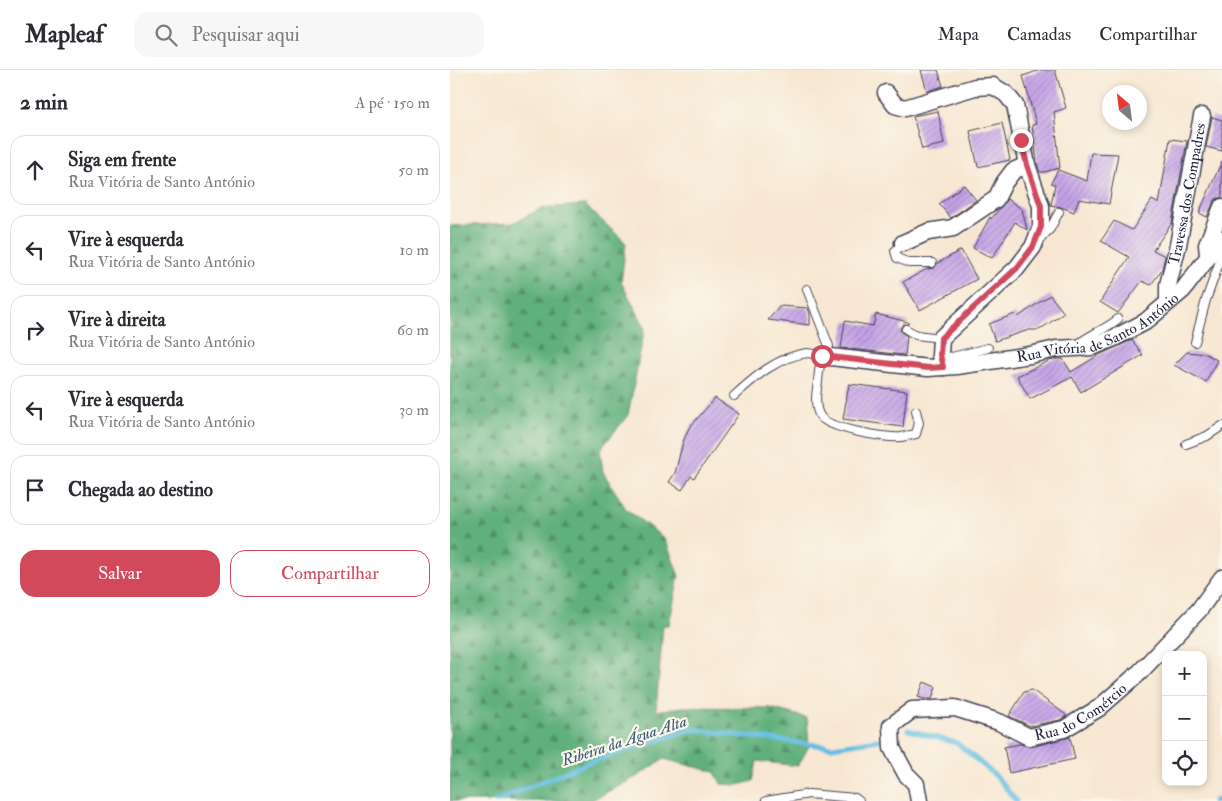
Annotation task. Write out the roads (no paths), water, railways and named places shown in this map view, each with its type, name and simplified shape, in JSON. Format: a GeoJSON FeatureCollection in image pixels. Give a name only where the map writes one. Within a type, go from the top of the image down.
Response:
{"type":"FeatureCollection","features":[{"type":"Feature","properties":{"kind":"street"},"geometry":{"type":"LineString","coordinates":[[886,93],[894,106],[906,108],[974,88],[993,86],[1006,94],[1015,105],[1027,165],[1041,206],[1041,227],[1033,247],[1017,268],[941,338],[942,361]]}},
{"type":"Feature","properties":{"kind":"street","name":"Travessa dos Compadres"},"geometry":{"type":"LineString","coordinates":[[1168,302],[1168,285],[1178,245],[1202,116]]}},
{"type":"Feature","properties":{"kind":"street"},"geometry":{"type":"LineString","coordinates":[[903,243],[928,232],[953,228],[996,199],[1004,183],[1013,172],[1027,165]]}},
{"type":"Feature","properties":{"kind":"street"},"geometry":{"type":"LineString","coordinates":[[1219,248],[1207,245],[1222,208]]}},
{"type":"Feature","properties":{"kind":"street","name":"Rua Vitória de Santo António"},"geometry":{"type":"LineString","coordinates":[[822,356],[928,368],[942,361],[1030,355],[1056,349],[1092,347],[1145,322],[1183,290],[1219,248]]}},
{"type":"Feature","properties":{"kind":"street","name":"Rua do Comércio"},"geometry":{"type":"LineString","coordinates":[[916,784],[906,774],[892,748],[891,726],[912,710],[954,708],[998,722],[1029,737],[1064,729],[1099,708],[1139,673],[1199,610],[1222,578]]}},
{"type":"Feature","properties":{"kind":"street"},"geometry":{"type":"LineString","coordinates":[[916,784],[919,801]]}},
{"type":"Feature","properties":{"kind":"lane"},"geometry":{"type":"LineString","coordinates":[[1033,247],[1050,229],[1059,212]]}},
{"type":"Feature","properties":{"kind":"lane"},"geometry":{"type":"LineString","coordinates":[[903,243],[895,251],[897,258],[909,263],[926,262],[932,264]]}},
{"type":"Feature","properties":{"kind":"lane"},"geometry":{"type":"LineString","coordinates":[[1195,342],[1219,248]]}},
{"type":"Feature","properties":{"kind":"lane"},"geometry":{"type":"LineString","coordinates":[[807,288],[829,346],[822,356],[817,391],[816,407],[821,418],[836,426],[871,434],[900,437],[916,434],[919,422],[916,411]]}},
{"type":"Feature","properties":{"kind":"lane"},"geometry":{"type":"LineString","coordinates":[[1074,348],[1087,336],[1110,326],[1118,319]]}},
{"type":"Feature","properties":{"kind":"lane"},"geometry":{"type":"LineString","coordinates":[[906,329],[916,335],[941,338]]}},
{"type":"Feature","properties":{"kind":"lane"},"geometry":{"type":"LineString","coordinates":[[942,361],[988,348]]}},
{"type":"Feature","properties":{"kind":"lane"},"geometry":{"type":"LineString","coordinates":[[734,396],[762,372],[784,360],[808,353],[822,356]]}},
{"type":"Feature","properties":{"kind":"lane"},"geometry":{"type":"LineString","coordinates":[[1186,444],[1208,436],[1222,426]]}},
{"type":"Feature","properties":{"kind":"lane"},"geometry":{"type":"LineString","coordinates":[[916,784],[928,801]]}},
{"type":"Feature","properties":{"kind":"lane"},"geometry":{"type":"LineString","coordinates":[[766,801],[809,794],[855,798],[859,801]]}},
{"type":"Feature","properties":{"kind":"waterway","name":"Ribeira da Água Alta"},"geometry":{"type":"LineString","coordinates":[[496,801],[587,763],[691,729],[832,747],[884,739]]}},
{"type":"Feature","properties":{"kind":"waterway","name":"Ribeira da Água Alta"},"geometry":{"type":"LineString","coordinates":[[908,730],[957,743],[997,777],[1016,801]]}},
{"type":"Feature","properties":{"kind":"waterway","name":"Ribeira da Água Alta"},"geometry":{"type":"LineString","coordinates":[[1214,801],[1222,798]]}}]}
